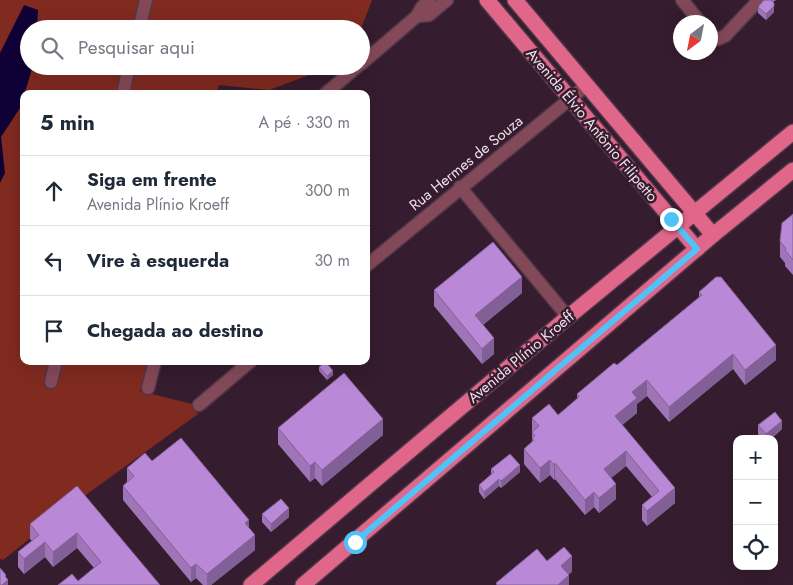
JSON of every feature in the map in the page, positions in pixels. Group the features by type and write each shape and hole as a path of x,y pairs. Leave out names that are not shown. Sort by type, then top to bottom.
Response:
{"main road":[{"name":"Avenida Élvio Antônio Filipetto","path":"487,0 697,249"},
{"name":"Avenida Élvio Antônio Filipetto","path":"514,0 713,235"},
{"name":"Avenida Plínio Kroeff","path":"251,585 568,317 793,132"},
{"path":"303,585 713,235 793,170"}],"street":[{"path":"141,20 146,0"},
{"path":"370,56 417,16 422,7 430,0"},
{"path":"417,16 429,15 447,0"},
{"path":"682,0 694,15"},
{"path":"718,39 725,36 759,0"},
{"path":"123,90 127,75"},
{"path":"330,90 347,75"},
{"name":"Rua Hermes de Souza","path":"370,263 460,187 587,85"},
{"path":"460,187 568,317"},
{"path":"51,382 55,365"},
{"path":"148,388 154,365"},
{"path":"199,405 246,365"}],"shaded area":[{"path":"0,0 372,0 364,20 20,20 20,75 309,75 269,90 219,85 217,90 20,90 20,365 147,365 140,391 192,404 198,414 76,502 3,560 0,559"},
{"path":"24,5 38,10 37,20 20,20 20,75 30,75 26,90 20,90 20,108 1,137 5,173 0,183 0,53"}],"building":[{"path":"764,0 771,0 774,3 774,6 766,14 758,7"},
{"path":"793,214 793,260 780,241 782,223"},
{"path":"493,242 522,277 475,315 494,338 482,349 434,290"},
{"path":"716,277 721,277 776,345 745,370 733,354 669,407 647,380 632,392 637,398 615,416 675,488 647,511 642,505 659,491 626,451 604,469 616,484 599,498 594,492 585,500 555,463 554,465 550,460 540,468 524,449 534,440 532,439 535,436 532,432 539,426 532,418 549,404 558,415 579,397 577,394 614,363 617,365 702,295 699,292"},
{"path":"328,365 333,371 327,376 319,367"},
{"path":"344,373 383,419 322,470 315,462 310,466 278,428"},
{"path":"775,412 782,421 766,434 758,425"},
{"path":"181,438 249,520 245,523 255,535 207,574 196,564 191,568 123,486 134,476 127,468 145,453 152,461"},
{"path":"510,454 520,465 484,492 479,485 494,472 491,469"},
{"path":"77,486 160,585 58,585 72,574 78,581 101,562 77,533 53,552 45,542 24,559 18,552 39,535 30,524"},
{"path":"281,499 289,508 271,524 262,514"},
{"path":"564,547 572,556 561,566 569,575 558,585 497,585 496,583 537,549 547,561"},
{"path":"0,568 8,580 2,585 0,585"}],"route":[{"path":"355,542 697,249 671,219"}]}
